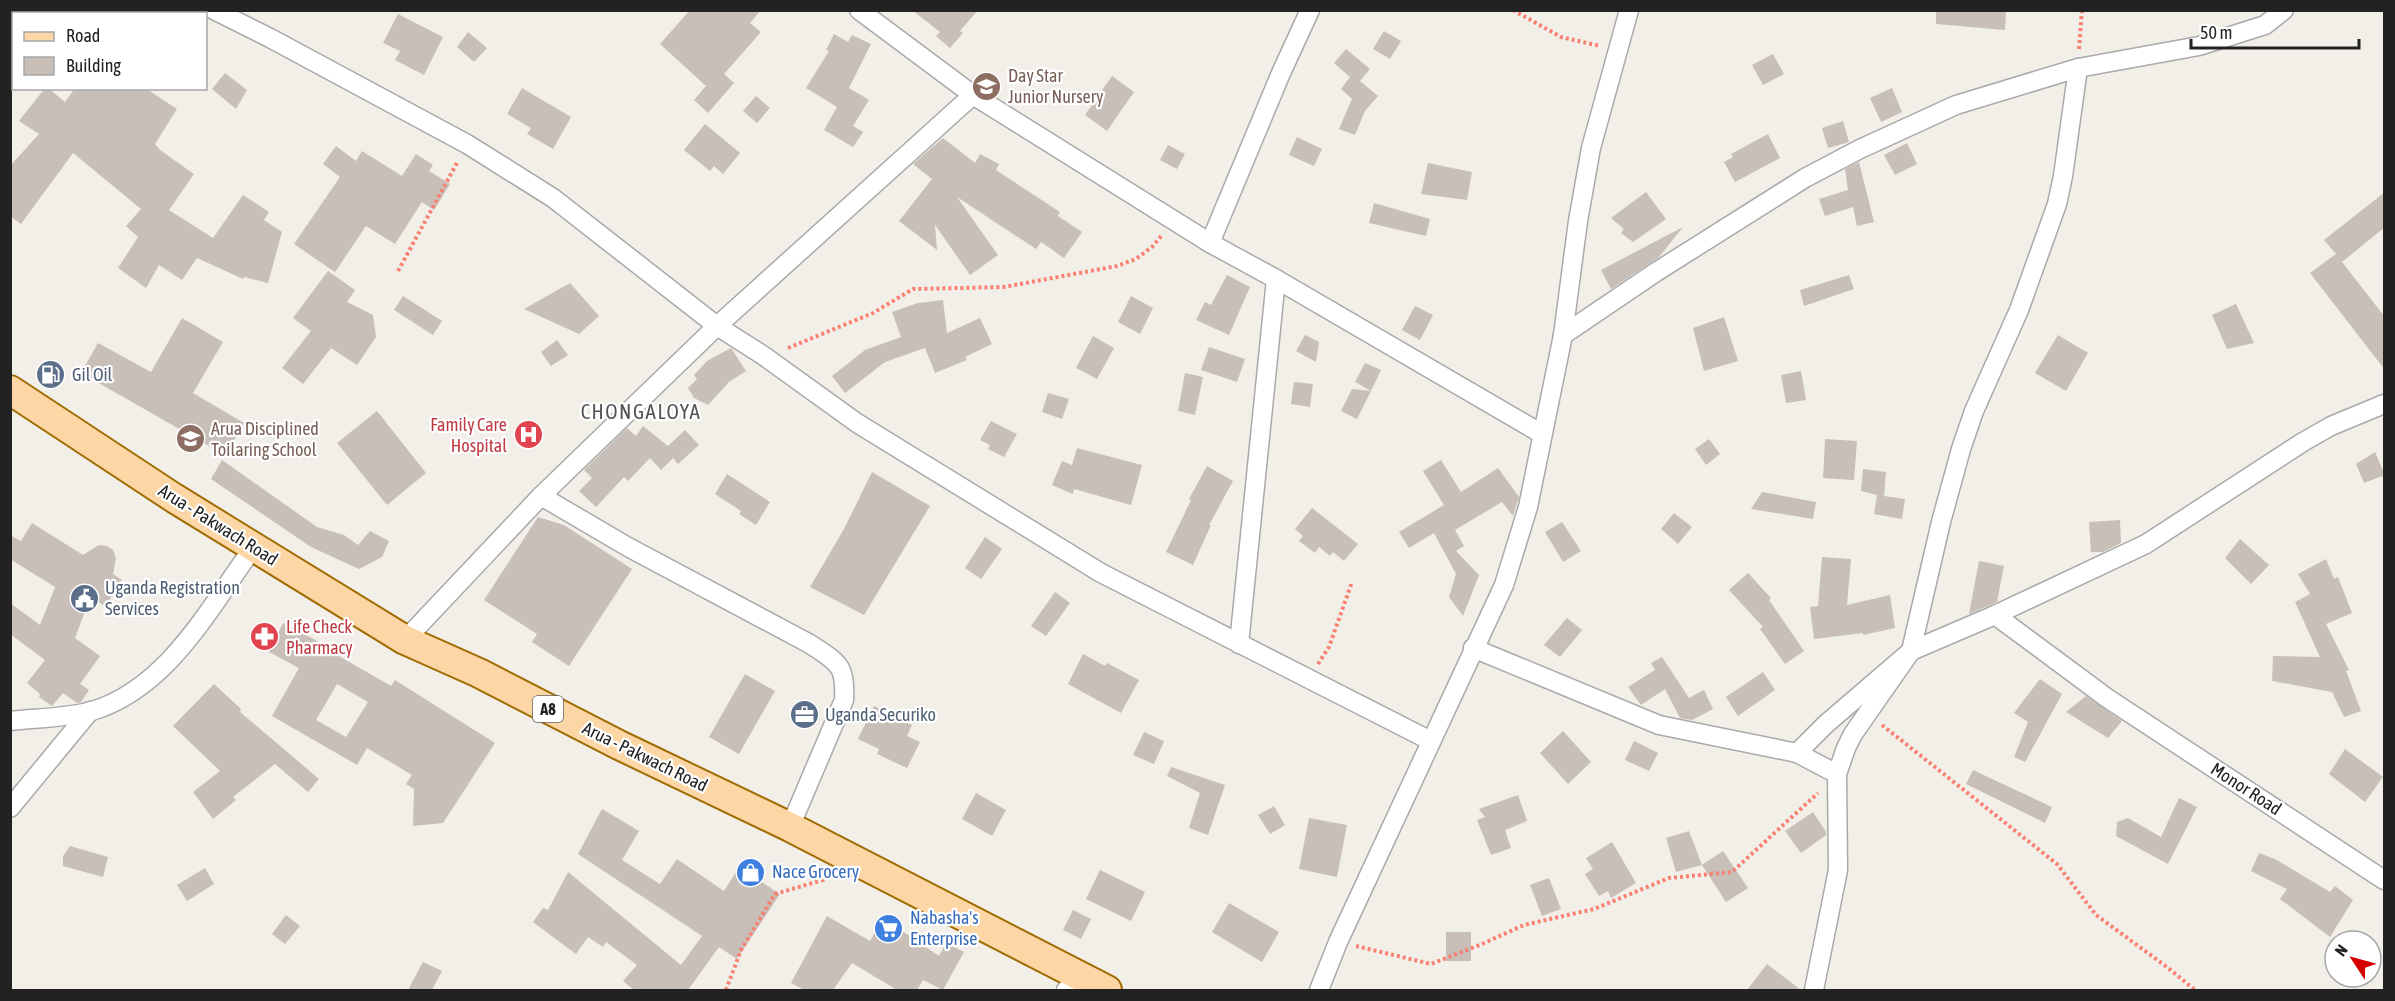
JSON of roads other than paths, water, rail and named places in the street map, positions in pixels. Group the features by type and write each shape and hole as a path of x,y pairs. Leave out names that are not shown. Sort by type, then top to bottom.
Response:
{"main road":[{"name":"Arua - Pakwach Road","path":"10,390 253,548 405,640 479,673 619,745 849,857 1073,983 1107,990"}],"street":[{"path":"214,10 467,144 553,198 717,326 764,356 857,423 1101,573 1431,741"},
{"path":"858,10 973,94 1174,221 1542,434"},
{"path":"1210,243 1310,10"},
{"path":"1319,990 1338,942 1504,585 1528,507 1563,335 1590,148 1629,10"},
{"path":"1563,335 1656,272 1805,178 1956,105 2078,68 2199,46 2265,26 2284,10"},
{"path":"1814,990 1838,870 1837,774 1846,748 1911,651 1941,522 1961,449 1974,411 2019,310 2056,204 2063,176 2078,68"},
{"path":"405,640 541,496 717,326 973,94"},
{"path":"1239,644 1276,279"},
{"path":"1797,753 1826,724 1911,651 1995,615 2146,544 2303,442 2331,426 2385,404"},
{"path":"541,496 628,547 810,644 834,661 845,678 844,700 790,827"},
{"path":"10,721 90,711 121,700 148,682 174,657 253,548"},
{"name":"Monor Road","path":"1995,615 2106,698 2385,880"},
{"path":"1473,648 1659,725 1797,753 1837,774"},
{"path":"10,808 90,711"}],"place":[{"name":"Day Star Junior Nursery","path":"987,86"},
{"name":"Gil Oil","path":"51,375"},
{"name":"Family Care Hospital","path":"528,435"},
{"name":"Arua Disciplined Toilaring School","path":"190,439"},
{"name":"Uganda Registration Services","path":"84,598"},
{"name":"Life Check Pharmacy","path":"265,637"},
{"name":"Uganda Securiko","path":"804,715"},
{"name":"Nace Grocery","path":"751,872"},
{"name":"Nabasha's Enterprise","path":"889,928"}],"district":[{"name":"CHONGALOYA","path":"641,412"}]}
